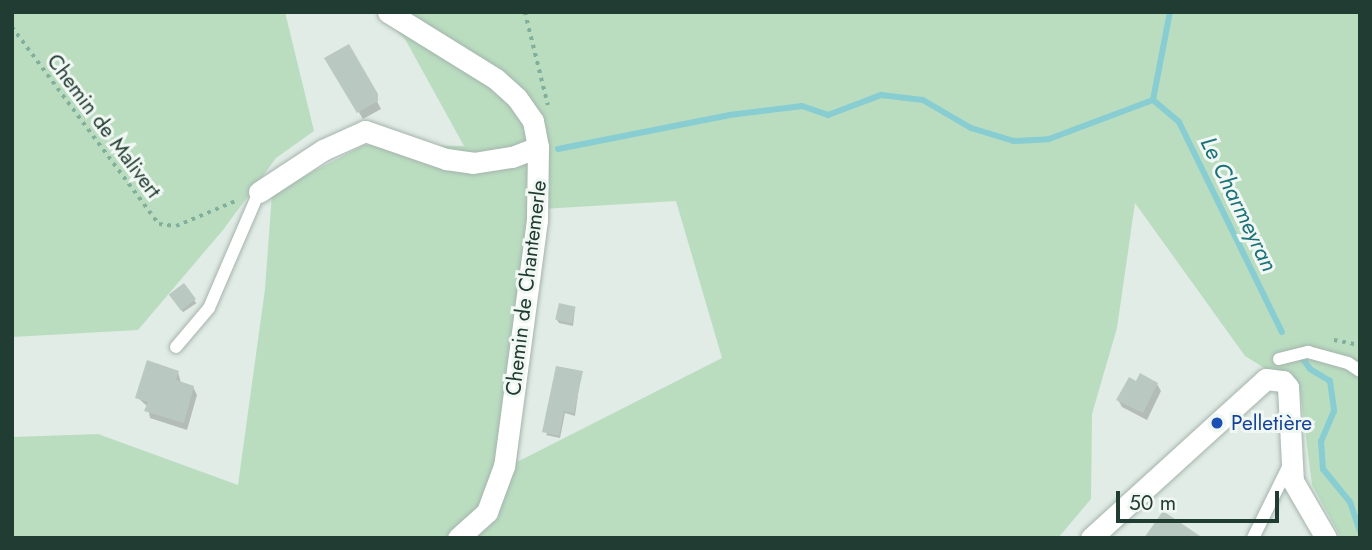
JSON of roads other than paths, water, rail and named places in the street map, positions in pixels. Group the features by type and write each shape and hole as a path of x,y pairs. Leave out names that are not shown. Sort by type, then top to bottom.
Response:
{"street":[{"name":"Chemin de Chantemerle","path":"388,12 495,79 517,98 533,121 538,148 537,220 505,466 486,512 458,538"},
{"path":"260,192 302,162 365,131 446,159 473,163 512,157 538,148"},
{"path":"1091,538 1266,379 1283,382 1288,387 1289,465 1293,481 1326,538"}],"lane":[{"path":"176,347 209,308 260,192"},
{"path":"1279,359 1308,352 1348,363 1360,371"},
{"path":"1252,538 1289,465"}],"waterway":[{"path":"1153,100 1170,12"},
{"path":"558,149 729,115 802,106 828,115 881,95 923,100 971,128 1014,141 1049,139 1153,100"},
{"name":"Le Charmeyran","path":"1153,100 1179,122 1282,332"},
{"name":"Le Charmeyran","path":"1300,355 1310,369 1330,381 1334,411 1321,441 1323,469 1350,502 1360,531"}],"place":[{"name":"Pelletière","path":"1217,423"}]}
